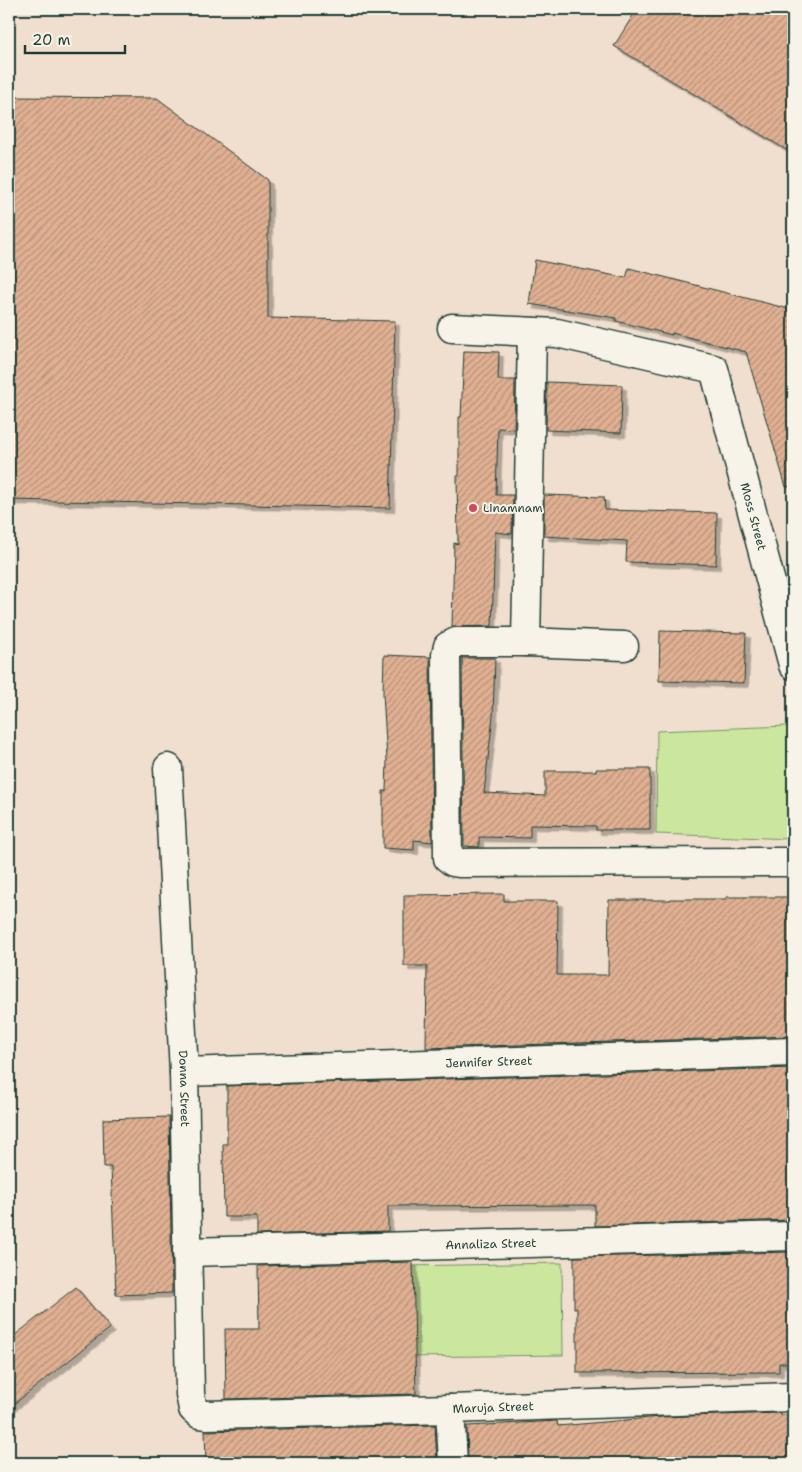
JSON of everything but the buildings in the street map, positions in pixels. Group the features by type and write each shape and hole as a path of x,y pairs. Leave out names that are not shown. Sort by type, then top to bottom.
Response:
{"street":[{"path":"452,328 532,332 526,642"},
{"name":"Moss Street","path":"532,332 557,333 714,369 793,665"},
{"path":"624,646 526,642 456,642 448,646 446,650 448,858 453,862 459,863 793,862"},
{"name":"Donna Street","path":"168,768 184,1072 190,1394 193,1409"},
{"name":"Jennifer Street","path":"184,1072 793,1052"},
{"name":"Annaliza Street","path":"187,1252 793,1236"},
{"name":"Maruja Street","path":"193,1409 199,1414 206,1415 793,1398"},
{"path":"450,1409 453,1463"}],"green space":[{"path":"788,726 793,747 793,839 656,834 657,731"},
{"path":"562,1263 563,1355 407,1357 406,1266"}],"place":[{"name":"Linamnam","path":"473,508"}]}
